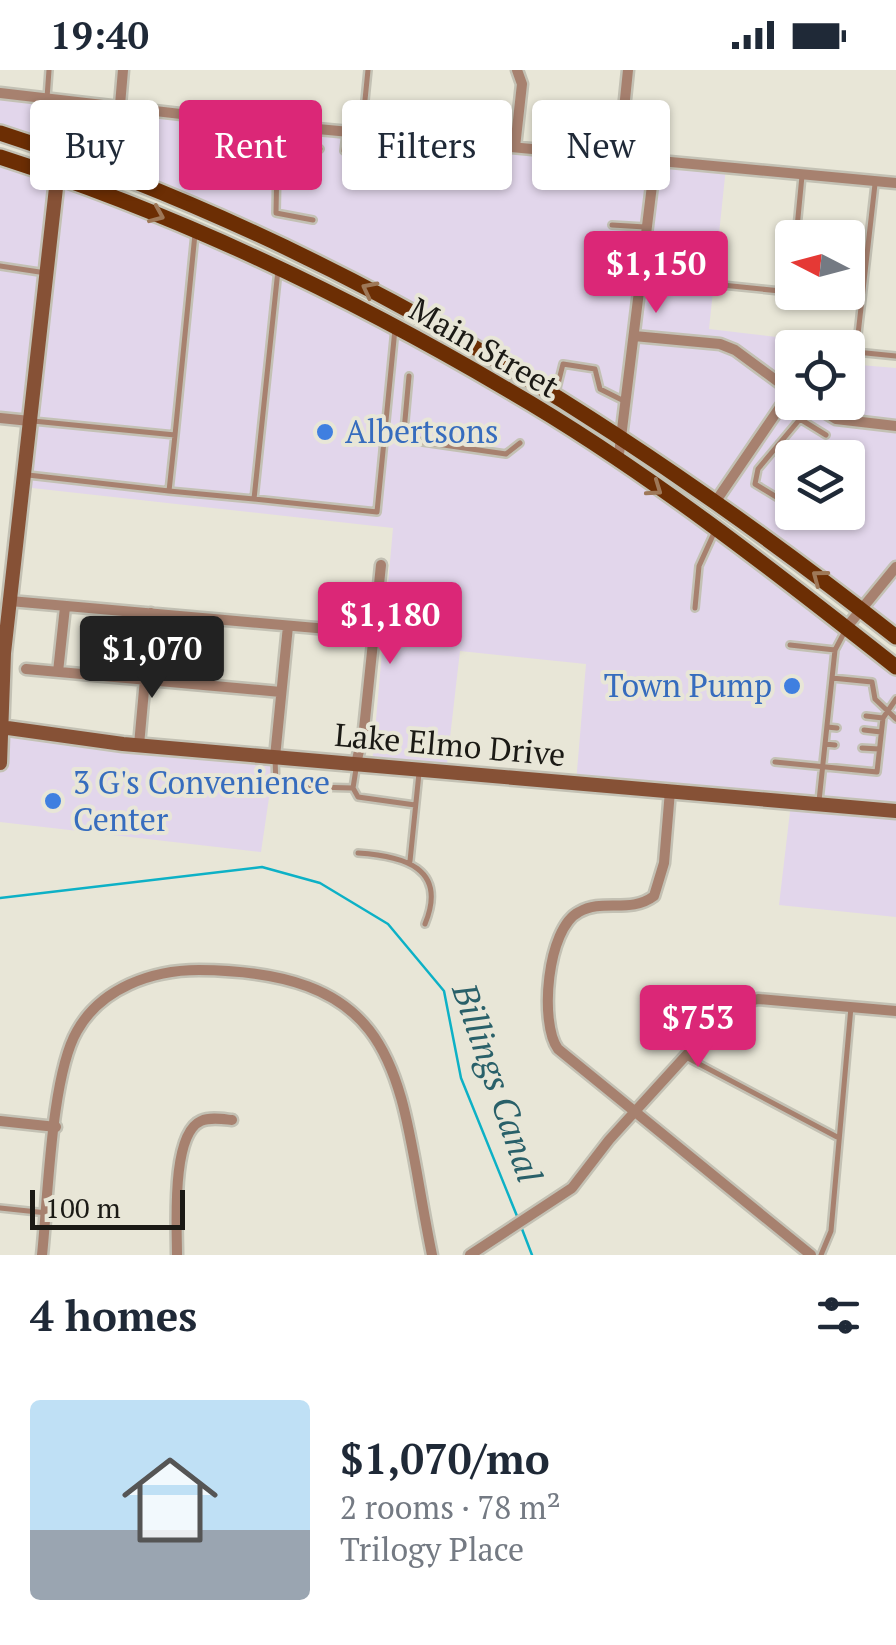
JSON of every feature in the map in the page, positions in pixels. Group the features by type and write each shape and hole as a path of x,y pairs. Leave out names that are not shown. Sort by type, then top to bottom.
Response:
{"main road":[{"name":"Main Street","path":"0,133 30,142"},
{"name":"Main Street","path":"0,157 30,166"},
{"path":"0,763 10,602 55,190"},
{"name":"Main Street","path":"93,190 278,267 512,392 716,530 896,666"},
{"name":"Main Street","path":"150,190 298,253 433,321 556,392 716,500 896,637"},
{"name":"Lake Elmo Drive","path":"2,727 139,745 896,811"}],"street":[{"path":"121,100 124,70"},
{"path":"515,147 522,84 518,70"},
{"path":"625,100 628,70"},
{"path":"0,94 65,100"},
{"path":"159,110 342,132"},
{"path":"512,147 532,149"},
{"path":"670,162 896,183"},
{"path":"618,463 652,190"},
{"path":"634,336 720,344 736,350 775,379"},
{"path":"716,500 775,416"},
{"path":"0,418 30,421"},
{"path":"845,420 896,426"},
{"path":"356,764 381,565"},
{"path":"846,628 896,566"},
{"path":"10,602 373,633"},
{"path":"58,672 65,607"},
{"path":"139,745 152,613"},
{"path":"275,757 288,626"},
{"path":"26,670 281,692"},
{"path":"670,791 664,862 654,896 629,907 580,910 564,922 555,944 547,1018 549,1036 558,1049 810,1255"},
{"path":"42,1255 61,1079 76,1033 110,995 134,981 186,970 286,976 331,995 370,1028 388,1059 432,1255"},
{"path":"470,1255 572,1188 714,1020 744,1000 896,1011"},
{"path":"177,1255 177,1179 190,1131 206,1119 232,1120"},
{"path":"0,1121 56,1126"}],"lane":[{"path":"47,98 50,70"},
{"path":"365,100 368,70"},
{"path":"798,220 802,174"},
{"path":"875,180 856,352 896,356"},
{"path":"276,190 276,213 312,220"},
{"path":"612,224 646,227"},
{"path":"169,491 195,232"},
{"path":"0,266 46,273"},
{"path":"254,500 278,267"},
{"path":"722,285 775,290"},
{"path":"24,475 376,512 396,328"},
{"path":"556,392 563,364 594,369 600,389 628,403"},
{"path":"409,376 404,431 409,440 506,454 520,443"},
{"path":"782,440 800,419 826,434"},
{"path":"30,421 175,435"},
{"path":"775,449 758,469 755,484 775,496"},
{"path":"695,608 702,554 716,530"},
{"path":"819,804 835,650 846,628"},
{"path":"790,645 835,650"},
{"path":"832,678 872,682 871,699 896,719"},
{"path":"830,695 840,696"},
{"path":"775,762 877,772 882,718 896,698"},
{"path":"828,712 839,713"},
{"path":"866,716 882,718"},
{"path":"827,726 837,728"},
{"path":"864,730 881,732"},
{"path":"825,744 836,745"},
{"path":"862,748 879,750"},
{"path":"275,757 276,786 353,788"},
{"path":"356,764 353,788 358,796 415,805"},
{"path":"410,862 419,770"},
{"path":"358,853 410,862 433,888 434,904 425,924"},
{"path":"821,1255 832,1231 851,1007"},
{"path":"684,1056 840,1138"},
{"path":"0,1208 46,1213"}],"shaded area":[{"path":"0,93 69,100 30,100 30,145 0,133"},
{"path":"159,109 179,111 179,190 322,190 322,126 342,128 342,190 512,190 512,145 532,147 532,190 670,190 670,161 726,167 709,329 775,337 775,420 865,420 865,365 896,368 896,637 625,436 301,255 141,190 159,190"},
{"path":"0,157 30,166 30,190 90,190 396,328 618,463 896,667 896,917 779,905 791,803 576,783 586,664 460,651 446,772 372,765 393,528 23,487 30,421 0,418"},
{"path":"0,641 3,727 275,757 261,852 0,822"}],"waterway":[{"name":"Billings Canal","path":"0,898 262,867 320,883 388,924 444,991 461,1078 517,1216"},
{"name":"Billings Canal","path":"522,1229 532,1255"}],"place":[{"name":"Albertsons","path":"325,432"},
{"name":"Town Pump","path":"792,686"},
{"name":"3 G's Convenience Center","path":"53,801"}]}
